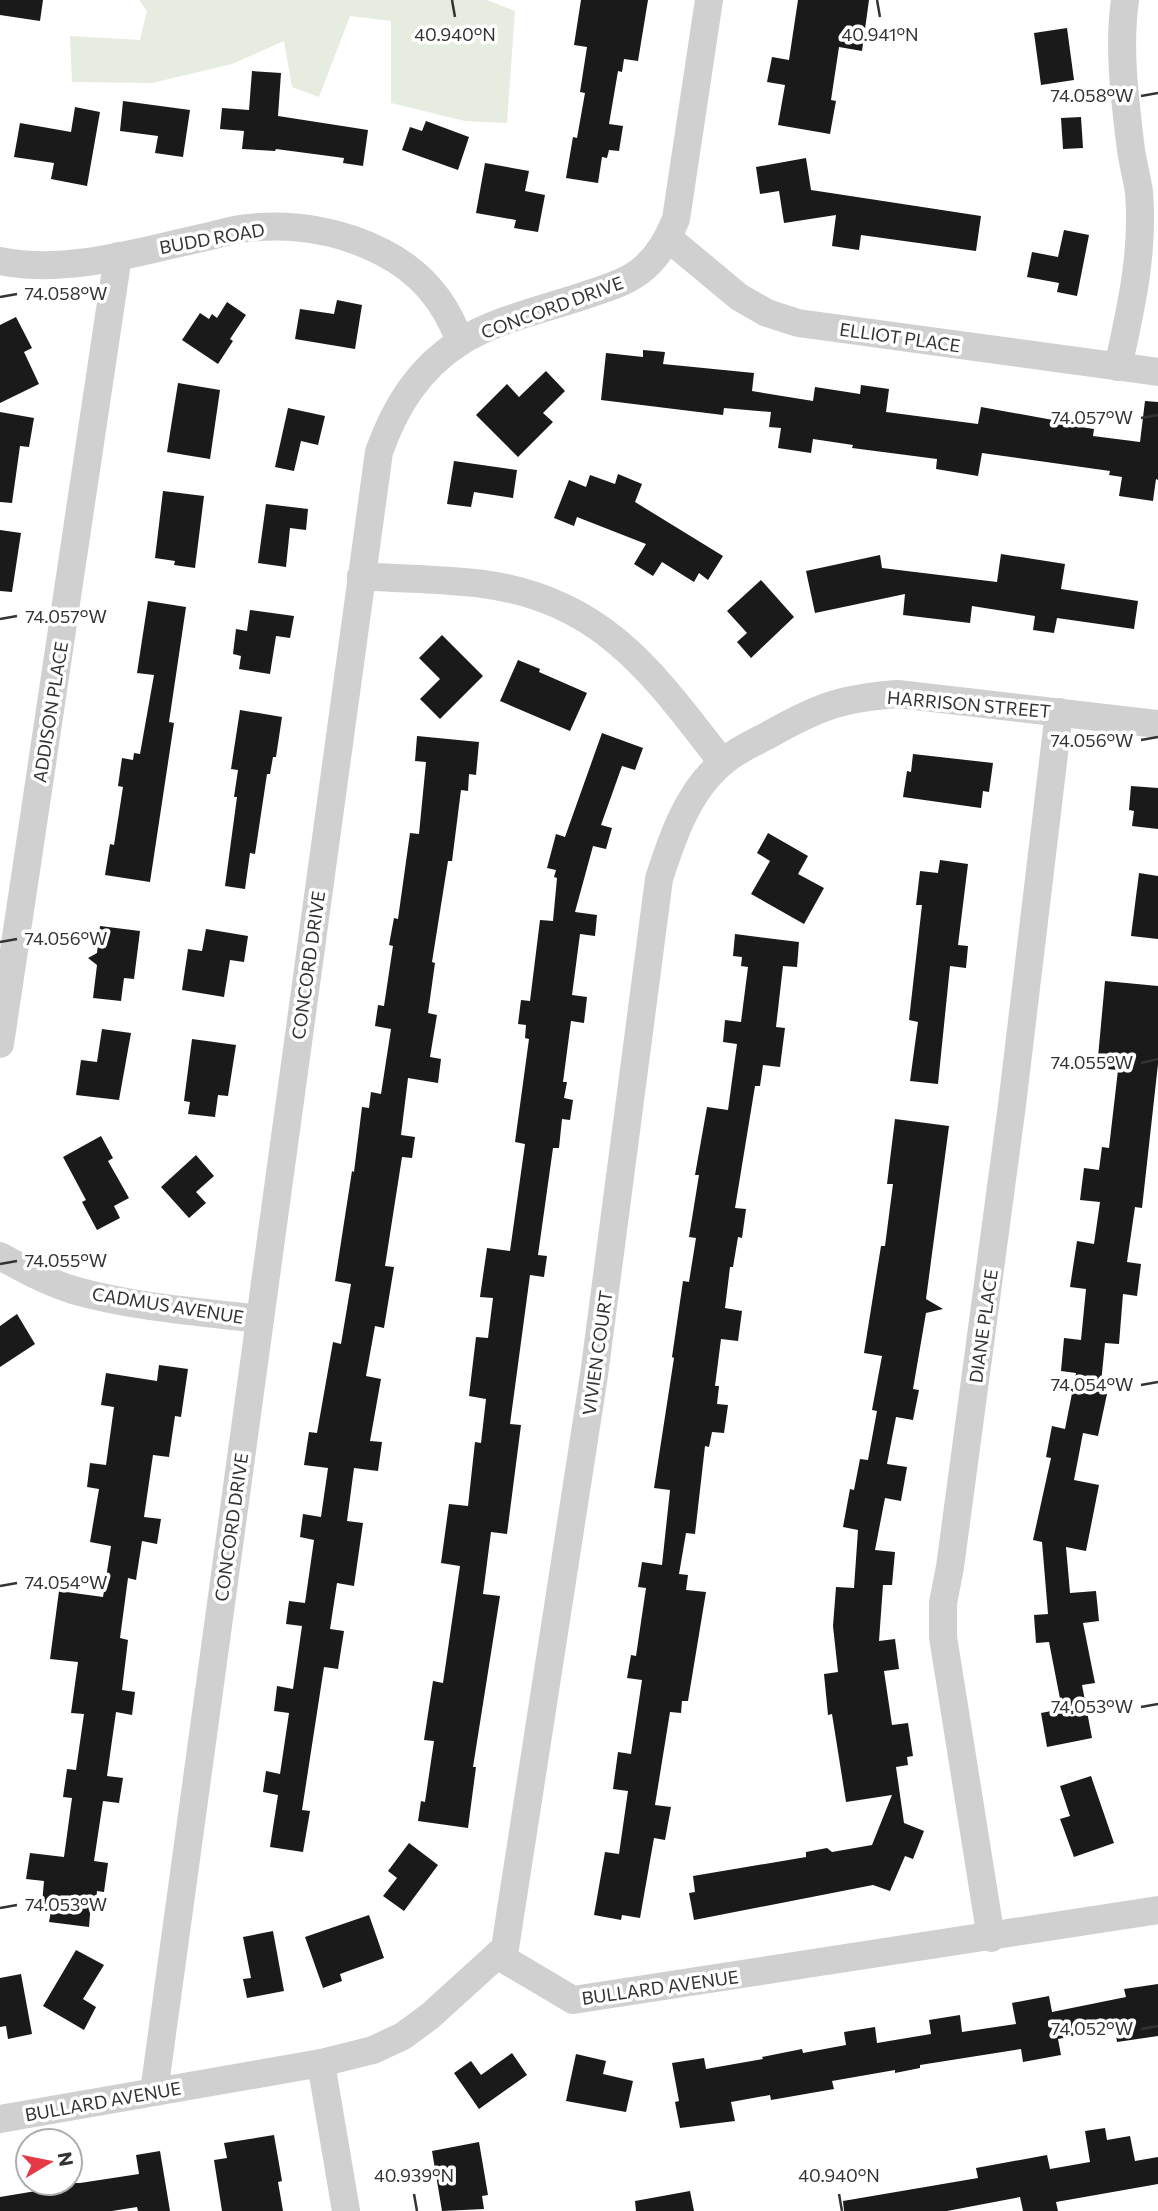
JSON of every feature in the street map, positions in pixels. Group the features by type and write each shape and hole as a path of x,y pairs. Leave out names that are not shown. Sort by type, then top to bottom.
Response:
{"street":[{"name":"CONCORD DRIVE","path":"154,2092 379,453 390,420 407,391 430,365 460,342 487,329 621,283 644,268 661,249 676,219 709,0"},
{"path":"1118,367 1138,275 1141,236 1139,190 1122,61 1125,0"},
{"name":"BUDD ROAD","path":"0,261 52,265 95,261 246,228 287,226 324,231 364,242 398,260 420,277 441,302 460,342"},
{"name":"ELLIOT PLACE","path":"668,238 739,297 767,313 798,323 1158,372"},
{"name":"ADDISON PLACE","path":"0,1044 118,256"},
{"path":"361,576 483,584 521,591 561,606 599,627 630,650 660,681 722,762"},
{"name":"HARRISON STREET","path":"722,762 808,712 862,696 898,694 1158,724"},
{"name":"DIANE PLACE","path":"991,1938 943,1637 943,1603 1012,1105 1059,712"},
{"name":"VIVIEN COURT","path":"497,1955 505,1948 594,1375 659,879 671,841 687,808 722,762"},
{"name":"CADMUS AVENUE","path":"0,1256 33,1274 72,1290 112,1299 260,1319"},
{"name":"BULLARD AVENUE","path":"0,2119 321,2063 373,2050 403,2036 430,2016 497,1955 573,2000 991,1938 1158,1910"},
{"path":"321,2063 346,2211"}],"shaded area":[{"path":"139,0 487,0 515,11 507,123 465,121 391,103 391,21 350,16 319,97 292,87 284,41 232,64 152,83 72,82 70,36 140,40 147,11"}],"building":[{"path":"0,0 43,0 40,21 0,15"},
{"path":"581,0 648,0 638,61 624,59 622,72 618,71 609,124 623,126 619,151 609,150 607,158 602,157 598,183 566,178 573,137 577,138 585,93 580,92 587,47 574,45"},
{"path":"798,0 869,0 862,51 839,47 831,100 836,101 830,134 778,125 785,85 767,82 772,57 789,60"},
{"path":"1067,28 1074,80 1041,85 1034,33"},
{"path":"252,71 281,73 278,116 368,130 363,166 343,163 344,158 276,149 242,149 244,131 220,129 222,108 249,110"},
{"path":"123,101 190,110 183,157 155,153 158,136 120,131"},
{"path":"75,107 100,112 87,186 51,179 54,163 14,157 20,123 71,132"},
{"path":"1081,117 1083,148 1063,149 1061,118"},
{"path":"426,121 469,137 458,170 402,150 410,127 422,131"},
{"path":"806,158 811,190 981,216 976,251 861,235 859,250 832,246 836,215 784,223 779,191 760,194 756,167"},
{"path":"485,163 529,171 525,191 545,195 538,232 514,228 516,220 476,213"},
{"path":"1064,230 1089,235 1077,296 1057,292 1059,283 1027,277 1032,252 1058,257"},
{"path":"337,300 362,305 355,349 295,339 300,309 334,314"},
{"path":"227,302 246,315 218,364 182,340 200,313 209,319 212,314 217,318"},
{"path":"16,317 32,348 24,352 39,384 0,403 0,325"},
{"path":"643,350 665,352 663,364 754,373 752,391 813,401 815,387 860,394 861,385 889,389 886,412 978,424 981,407 1094,429 1093,436 1140,442 1145,401 1158,402 1158,480 1156,479 1153,501 1119,496 1122,477 1109,475 1110,471 982,453 978,476 936,469 937,459 852,448 853,445 813,439 811,453 778,448 781,428 769,427 771,412 724,408 723,415 601,400 606,353 643,357"},
{"path":"546,371 565,391 543,413 553,422 518,457 476,415 507,384 519,397"},
{"path":"178,383 220,390 210,459 167,452"},
{"path":"288,408 325,416 318,445 301,441 294,471 275,467"},
{"path":"0,412 34,418 29,447 20,446 12,503 0,502"},
{"path":"454,461 517,470 513,498 474,492 471,507 447,504"},
{"path":"618,474 642,484 635,502 723,556 708,580 699,573 694,582 662,562 653,576 634,564 646,544 577,517 574,526 554,518 569,480 586,487 590,475 615,484"},
{"path":"163,491 204,496 195,568 174,565 175,561 155,558"},
{"path":"266,504 308,509 306,530 290,528 286,567 258,563"},
{"path":"0,530 21,533 12,592 0,591"},
{"path":"1001,554 1065,564 1061,589 1138,601 1134,629 1057,618 1054,633 1033,630 1035,616 972,606 970,623 903,615 905,594 815,613 806,571 880,555 882,568 997,582"},
{"path":"761,580 794,617 751,658 737,642 747,633 727,611"},
{"path":"148,601 186,607 169,722 174,723 150,882 105,875 110,844 114,845 123,787 118,786 122,758 133,760 134,753 140,754 154,675 137,673"},
{"path":"250,610 294,616 290,638 276,636 270,674 239,669 241,656 233,654 236,629 247,631"},
{"path":"442,635 483,676 440,719 420,699 440,679 419,658"},
{"path":"518,660 587,693 570,731 500,701"},
{"path":"240,710 282,717 276,757 273,757 270,774 267,774 255,854 250,853 245,889 225,886 237,797 234,797 238,770 231,769"},
{"path":"602,733 643,748 635,770 622,766 601,825 612,828 606,849 593,846 575,912 597,915 595,936 580,934 572,995 587,997 584,1023 571,1021 563,1082 567,1082 564,1098 573,1100 570,1120 562,1119 559,1148 553,1148 538,1255 547,1256 544,1277 530,1275 510,1424 521,1425 507,1534 491,1532 483,1594 500,1596 473,1767 476,1767 468,1828 418,1821 421,1801 425,1802 434,1741 424,1740 433,1681 443,1683 460,1566 441,1563 449,1504 468,1506 475,1442 481,1443 486,1399 469,1396 476,1337 488,1338 493,1298 480,1297 487,1248 510,1251 525,1144 515,1142 529,1039 525,1038 526,1025 518,1024 521,1000 530,1001 540,920 553,921 557,878 554,877 556,870 547,868 556,834 565,837"},
{"path":"417,736 479,742 476,775 469,774 468,791 461,790 452,861 448,861 432,962 435,963 428,1013 437,1015 430,1057 441,1059 438,1083 408,1078 401,1135 415,1137 412,1158 402,1157 385,1266 394,1267 384,1328 375,1326 366,1376 381,1379 370,1441 382,1442 378,1471 354,1468 347,1521 363,1523 354,1586 337,1583 330,1629 344,1631 338,1669 324,1667 302,1810 310,1811 303,1852 270,1847 278,1795 263,1792 266,1771 280,1774 289,1713 274,1711 277,1686 293,1689 302,1626 286,1624 289,1601 305,1603 314,1540 300,1537 303,1514 321,1517 328,1468 304,1465 309,1432 317,1433 333,1342 341,1344 351,1284 335,1281 362,1107 369,1108 371,1092 381,1094 391,1029 375,1026 378,1005 384,1006 393,946 389,945 394,918 398,919 410,833 419,834 426,762 415,761"},
{"path":"913,754 993,763 989,792 983,791 981,808 903,797 907,771 911,772"},
{"path":"1131,786 1158,788 1158,829 1132,826 1134,811 1129,810"},
{"path":"768,833 808,856 798,874 824,888 804,924 751,894 770,861 757,853"},
{"path":"940,860 968,864 958,945 968,946 966,968 950,966 938,1084 910,1081 918,1022 909,1020 922,905 916,905 920,871 938,873"},
{"path":"1139,873 1158,876 1158,939 1131,936"},
{"path":"100,926 140,931 134,979 124,978 121,1001 93,998 97,965 88,958 97,953"},
{"path":"206,929 248,936 244,962 230,960 224,997 182,990 188,949 202,951"},
{"path":"735,934 799,942 797,967 783,966 776,1027 785,1028 780,1067 763,1065 760,1086 755,1086 735,1208 746,1209 742,1238 738,1237 733,1267 730,1267 725,1308 742,1311 738,1341 721,1339 715,1386 719,1386 717,1404 728,1405 724,1433 712,1432 709,1447 705,1446 695,1534 686,1533 679,1574 688,1575 686,1590 706,1592 688,1701 682,1701 681,1713 670,1712 655,1805 671,1807 665,1840 654,1838 640,1918 622,1915 621,1920 594,1915 605,1852 619,1854 628,1791 613,1789 618,1752 631,1754 642,1680 627,1678 631,1655 636,1656 646,1588 638,1587 642,1562 662,1565 670,1490 654,1488 683,1281 689,1282 696,1238 689,1237 699,1175 695,1175 707,1107 728,1110 737,1044 723,1042 725,1020 741,1022 748,967 741,966 742,957 733,956"},
{"path":"1105,981 1158,986 1158,1064 1142,1208 1135,1207 1127,1262 1141,1264 1137,1296 1123,1294 1119,1344 1105,1343 1100,1393 1107,1394 1098,1436 1083,1433 1074,1480 1099,1485 1086,1551 1066,1547 1070,1593 1096,1591 1099,1621 1083,1623 1095,1683 1082,1685 1092,1738 1047,1747 1041,1713 1062,1709 1049,1642 1036,1643 1034,1615 1048,1614 1042,1542 1033,1540 1051,1458 1046,1457 1052,1426 1065,1429 1076,1373 1061,1371 1064,1338 1081,1340 1086,1289 1070,1287 1077,1241 1094,1244 1100,1202 1080,1200 1084,1168 1099,1170 1102,1147 1109,1148 1118,1070 1097,1068"},
{"path":"102,1029 131,1033 119,1100 76,1095 81,1060 97,1062"},
{"path":"192,1039 236,1045 228,1096 218,1095 215,1117 188,1114 190,1102 184,1101"},
{"path":"895,1119 949,1126 926,1299 943,1309 926,1313 913,1389 919,1390 913,1420 896,1417 887,1464 907,1467 901,1501 885,1498 875,1550 895,1552 892,1585 883,1585 879,1641 895,1639 899,1669 884,1671 892,1725 908,1723 913,1756 907,1757 908,1765 896,1767 904,1823 924,1831 913,1859 905,1856 890,1891 873,1885 694,1920 689,1893 695,1892 693,1876 806,1857 806,1852 827,1848 832,1852 872,1845 892,1795 846,1802 832,1714 828,1715 824,1674 838,1672 833,1626 836,1587 854,1588 858,1530 843,1527 850,1489 854,1490 860,1459 868,1460 877,1411 872,1410 882,1356 864,1353 881,1246 885,1246 893,1184 887,1184"},
{"path":"101,1136 113,1158 108,1161 129,1198 114,1206 120,1218 97,1230 82,1202 86,1200 63,1157"},
{"path":"196,1155 214,1176 196,1192 206,1203 189,1218 161,1187"},
{"path":"17,1314 35,1344 0,1367 0,1326"},
{"path":"159,1365 188,1369 181,1417 175,1416 169,1457 153,1455 144,1517 161,1519 157,1544 142,1541 136,1580 128,1578 120,1638 128,1640 122,1690 135,1692 132,1715 116,1712 107,1776 123,1778 119,1803 103,1801 94,1861 108,1863 104,1892 97,1891 96,1903 91,1902 89,1927 49,1922 52,1905 42,1904 44,1881 26,1879 30,1853 64,1857 72,1798 63,1797 67,1769 76,1770 84,1714 71,1713 78,1662 50,1659 59,1591 103,1597 111,1546 90,1542 99,1489 87,1487 90,1463 106,1465 114,1407 101,1405 106,1373 157,1381"},
{"path":"1091,1776 1114,1843 1074,1857 1060,1819 1070,1816 1060,1786"},
{"path":"409,1843 438,1865 404,1911 383,1896 397,1878 388,1871"},
{"path":"369,1915 384,1958 340,1974 342,1981 323,1988 305,1937"},
{"path":"273,1931 284,1991 247,1998 243,1979 251,1978 243,1937"},
{"path":"76,1950 104,1965 83,1999 96,2007 84,2030 43,2006"},
{"path":"21,1974 32,2034 8,2039 6,2026 0,2027 0,1978"},
{"path":"1158,1984 1158,2036 1117,2042 1115,2028 1058,2039 1061,2055 1023,2062 1021,2049 920,2065 920,2068 895,2073 895,2070 832,2081 834,2089 771,2100 770,2095 731,2102 735,2121 680,2128 675,2102 679,2101 672,2063 704,2058 706,2069 802,2049 803,2053 846,2045 844,2032 875,2027 877,2043 931,2034 929,2020 960,2015 962,2032 1016,2024 1012,2003 1049,1996 1052,2012 1126,1997 1124,1989"},
{"path":"512,2053 527,2075 479,2109 454,2073 471,2061 481,2075"},
{"path":"576,2054 606,2061 603,2074 633,2081 626,2112 566,2101"},
{"path":"1105,2128 1107,2140 1130,2136 1135,2161 1158,2157 1158,2184 1056,2202 1058,2211 1023,2211 1020,2197 947,2211 844,2211 843,2201 978,2178 976,2168 1047,2155 1050,2169 1090,2162 1085,2131"},
{"path":"274,2135 282,2181 278,2182 283,2211 222,2211 214,2160 227,2158 224,2143"},
{"path":"479,2142 488,2195 482,2196 484,2209 442,2211 432,2151"},
{"path":"160,2151 170,2211 138,2211 137,2207 112,2211 0,2211 0,2197 14,2195 14,2197 84,2197 84,2182 139,2174 136,2155"},
{"path":"690,2191 694,2211 636,2211 635,2201"}]}
